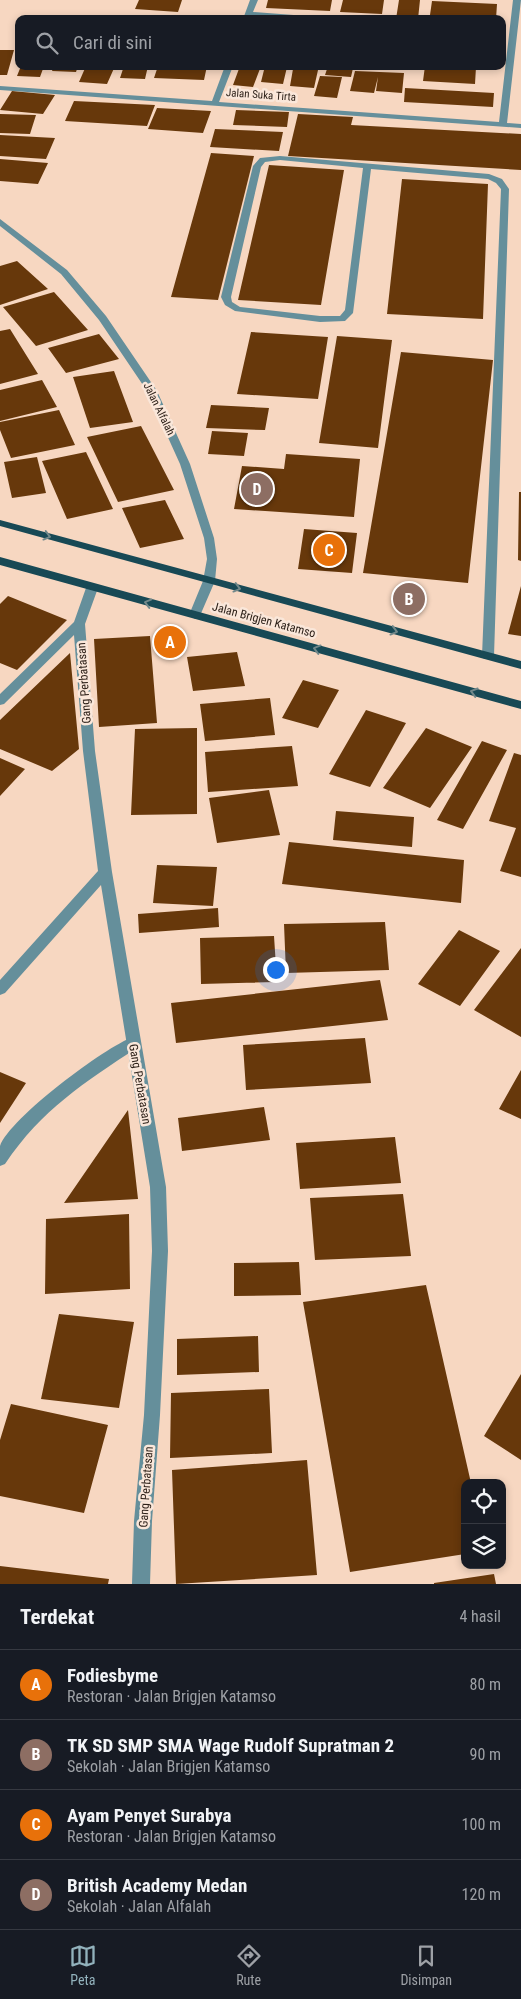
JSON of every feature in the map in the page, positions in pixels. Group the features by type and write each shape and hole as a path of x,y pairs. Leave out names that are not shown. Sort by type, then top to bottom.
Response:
{"main road":[{"name":"Jalan Brigjen Katamso","path":"0,523 521,665"},
{"name":"Jalan Brigjen Katamso","path":"0,561 92,588 521,705"}],"street":[{"path":"248,15 254,0"},
{"path":"503,125 517,0"},
{"path":"215,103 227,70"},
{"name":"Jalan Suka Tirta","path":"0,88 521,126"},
{"path":"367,166 350,310 342,319 320,319 238,309 228,303 226,298 257,166 263,160 280,158 489,177 499,181 505,189 488,656"},
{"name":"Jalan Alfalah","path":"0,222 64,272 104,318 152,391 185,464 209,538 212,559 209,581 195,615"},
{"name":"Gang Perbatasan","path":"92,588 79,624 89,751 104,872 158,1187 160,1251 152,1415 143,1521 141,1584"},
{"path":"0,701 79,624"},
{"path":"0,988 104,872"},
{"path":"0,1159 21,1130 41,1108 59,1093 133,1042"}],"building":[{"path":"139,0 182,0 178,12 135,9"},
{"path":"268,0 332,0 330,11 266,8"},
{"path":"343,0 384,0 382,14 340,12"},
{"path":"399,0 420,0 418,15 397,15"},
{"path":"432,1 497,4 496,15 430,15"},
{"path":"0,50 14,50 7,75 0,75"},
{"path":"19,70 43,70 40,77 17,76"},
{"path":"52,70 77,70 76,72"},
{"path":"84,70 113,70 107,84 79,82"},
{"path":"123,70 147,70 145,79 120,78"},
{"path":"157,70 206,70 204,80 154,78"},
{"path":"239,70 259,70 253,87 233,85"},
{"path":"264,70 286,70 283,84 261,82"},
{"path":"293,70 318,70 314,88 290,86"},
{"path":"327,70 353,70 351,77 325,75"},
{"path":"424,70 476,70 475,84 423,81"},
{"path":"355,71 404,73 402,93 376,91 378,77 374,93 350,91"},
{"path":"320,76 342,77 337,98 314,96"},
{"path":"405,88 494,93 493,107 404,102"},
{"path":"12,91 55,95 43,114 0,110"},
{"path":"74,101 155,105 147,126 65,121"},
{"path":"157,108 211,111 203,133 148,129"},
{"path":"236,110 289,112 287,127 233,125"},
{"path":"0,114 36,115 30,134 0,133"},
{"path":"298,114 353,117 351,125 521,134 521,170 288,156"},
{"path":"215,129 283,132 279,151 210,147"},
{"path":"0,135 55,138 46,159 0,156"},
{"path":"211,153 254,156 218,300 171,297"},
{"path":"0,159 48,163 38,184 0,181"},
{"path":"269,165 344,170 321,305 238,300"},
{"path":"402,179 488,184 483,319 387,314"},
{"path":"17,261 48,289 0,305 0,266"},
{"path":"54,292 88,330 36,346 3,307"},
{"path":"10,329 38,374 0,384 0,331"},
{"path":"251,332 328,337 318,399 237,394"},
{"path":"99,334 119,359 66,373 48,348"},
{"path":"337,336 392,340 378,448 319,443"},
{"path":"401,352 493,360 468,583 363,573"},
{"path":"114,371 133,422 90,428 73,377"},
{"path":"42,380 57,407 0,421 0,390"},
{"path":"211,405 269,408 265,430 206,428"},
{"path":"59,410 75,445 11,458 0,430 0,422"},
{"path":"141,426 174,490 118,502 87,437"},
{"path":"212,431 248,433 244,456 208,454"},
{"path":"86,452 113,509 67,519 42,461"},
{"path":"286,454 360,459 354,517 234,509 242,466 284,469"},
{"path":"37,457 46,493 12,498 4,462"},
{"path":"519,492 521,492 521,561 518,560"},
{"path":"165,500 184,539 140,548 122,508"},
{"path":"304,529 357,533 352,573 298,569"},
{"path":"521,586 521,636 508,634"},
{"path":"8,596 67,620 17,670 0,663 0,604"},
{"path":"150,636 157,723 99,727 94,639"},
{"path":"237,652 245,686 193,691 187,657"},
{"path":"70,653 79,749 52,771 0,749 0,720"},
{"path":"303,680 339,690 318,728 282,718"},
{"path":"270,698 275,735 205,741 200,704"},
{"path":"366,710 406,723 370,787 329,774"},
{"path":"197,728 197,814 131,815 135,729"},
{"path":"426,728 472,747 430,808 383,788"},
{"path":"482,741 507,750 463,829 437,820"},
{"path":"292,746 298,786 208,792 205,752"},
{"path":"514,753 521,755 521,877 500,871 516,828 489,821"},
{"path":"0,758 25,769 0,796"},
{"path":"269,790 280,835 217,843 209,798"},
{"path":"336,811 414,817 412,847 333,840"},
{"path":"289,842 464,860 461,903 282,884"},
{"path":"157,865 217,867 213,906 153,903"},
{"path":"218,908 219,927 139,933 138,914"},
{"path":"385,922 389,970 286,973 284,924"},
{"path":"459,930 500,951 460,1006 418,984"},
{"path":"274,936 277,982 201,984 200,938"},
{"path":"521,948 521,1037 474,1010"},
{"path":"380,980 388,1020 176,1043 171,1003"},
{"path":"365,1038 371,1083 246,1090 243,1045"},
{"path":"521,1070 521,1119 499,1109"},
{"path":"0,1072 26,1083 0,1123"},
{"path":"264,1107 270,1140 182,1151 178,1118"},
{"path":"128,1110 138,1199 64,1203"},
{"path":"395,1137 401,1183 300,1189 296,1143"},
{"path":"403,1194 411,1256 315,1260 310,1198"},
{"path":"129,1214 130,1289 45,1294 46,1219"},
{"path":"299,1262 301,1295 234,1296 234,1263"},
{"path":"426,1285 470,1479 461,1479 461,1555 350,1572 303,1302"},
{"path":"59,1314 134,1322 119,1408 41,1399"},
{"path":"258,1336 259,1372 177,1375 177,1339"},
{"path":"521,1374 521,1460 484,1436"},
{"path":"269,1389 272,1453 170,1458 171,1393"},
{"path":"11,1404 108,1425 84,1513 0,1496 0,1440"},
{"path":"307,1460 317,1575 176,1584 172,1470"},
{"path":"0,1566 109,1579 108,1584 0,1584"},
{"path":"494,1574 496,1584 434,1584 434,1583"}],"place":[{"name":"British Academy Medan","path":"257,489"},
{"name":"Ayam Penyet Surabya","path":"329,550"},
{"name":"TK SD SMP SMA Wage Rudolf Supratman 2","path":"409,599"},
{"name":"Fodiesbyme","path":"170,642"}]}
